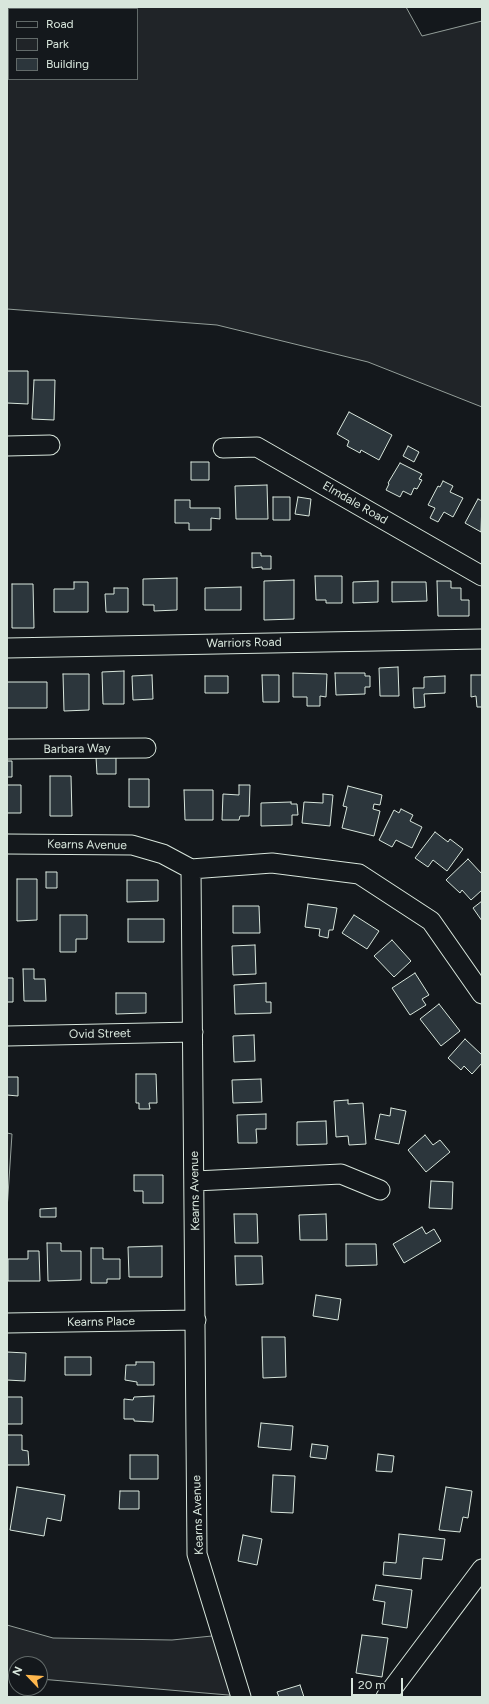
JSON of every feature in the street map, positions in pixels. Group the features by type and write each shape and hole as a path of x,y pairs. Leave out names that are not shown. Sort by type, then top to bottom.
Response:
{"street":[{"path":"7,446 50,445"},
{"name":"Elmdale Road","path":"223,448 257,447 482,576"},
{"name":"Warriors Road","path":"7,648 482,639"},
{"name":"Barbara Way","path":"7,749 146,748"},
{"name":"Kearns Avenue","path":"7,844 132,845 163,854 192,869 197,1554 240,1697"},
{"path":"192,869 272,863 359,874 431,921 482,994"},
{"name":"Ovid Street","path":"7,1036 193,1032"},
{"path":"195,1181 341,1174 380,1190"},
{"name":"Kearns Place","path":"7,1323 196,1320"},
{"path":"386,1697 482,1569"}],"green space":[{"path":"7,7 406,7 422,36 482,21 482,407 368,362 217,325 7,309"},
{"path":"7,1133 12,1134 7,1210"},
{"path":"7,1625 53,1638 172,1640 222,1635 240,1696 48,1680 48,1656 8,1656 7,1676"}],"building":[{"path":"7,371 28,371 28,404 7,403"},
{"path":"34,380 55,380 54,420 32,419"},
{"path":"349,412 392,435 379,460 361,450 360,453 347,446 349,441 337,434"},
{"path":"408,446 419,452 414,462 403,456"},
{"path":"191,462 209,462 209,480 191,480"},
{"path":"400,463 422,474 419,479 422,480 417,489 414,488 411,495 403,491 400,497 386,490 389,484 388,483"},
{"path":"443,481 453,486 450,492 463,498 453,517 444,512 438,522 430,518 435,508 428,505 438,486 440,487"},
{"path":"267,485 268,519 236,519 235,486"},
{"path":"273,497 290,497 290,520 273,520"},
{"path":"298,497 311,499 309,516 295,514"},
{"path":"478,499 482,501 481,532 465,523"},
{"path":"175,500 190,500 190,508 220,508 220,519 211,518 211,530 189,530 189,523 175,523"},
{"path":"252,553 261,553 261,556 271,556 271,569 262,569 262,567 252,568"},
{"path":"315,576 342,576 342,603 326,603 326,600 316,600"},
{"path":"177,578 177,610 154,611 154,605 143,605 143,579"},
{"path":"294,580 294,619 264,620 264,581"},
{"path":"378,581 378,602 353,603 353,582"},
{"path":"437,581 451,581 451,588 461,588 461,600 469,600 469,616 438,616"},
{"path":"74,582 88,582 88,612 54,612 54,589 74,589"},
{"path":"392,582 426,582 427,601 392,602"},
{"path":"12,584 33,584 34,628 12,628"},
{"path":"241,587 241,610 205,610 205,588"},
{"path":"114,588 128,588 128,612 106,612 105,594 114,594"},
{"path":"398,667 399,696 380,696 379,668"},
{"path":"124,671 124,704 103,704 102,672"},
{"path":"293,673 327,674 326,697 320,696 320,706 307,706 307,697 293,697"},
{"path":"335,673 365,673 365,676 370,676 370,687 365,687 365,694 336,695"},
{"path":"63,674 89,674 89,710 64,711"},
{"path":"152,675 153,699 133,700 132,676"},
{"path":"262,675 279,675 279,702 263,702"},
{"path":"471,675 482,675 482,707 477,707 476,696 471,697"},
{"path":"205,676 228,676 228,693 205,693"},
{"path":"445,676 445,693 424,694 425,707 414,708 413,688 424,688 424,677"},
{"path":"7,682 47,682 47,708 7,708"},
{"path":"96,757 116,757 116,774 97,774"},
{"path":"7,761 12,761 12,777 7,777"},
{"path":"50,776 71,776 72,816 50,816"},
{"path":"129,779 149,779 149,807 129,807"},
{"path":"7,785 21,785 21,813 7,813"},
{"path":"239,785 250,785 249,816 240,816 239,820 222,820 223,794 239,795"},
{"path":"348,786 382,795 380,805 374,804 373,809 380,811 374,836 342,828 347,807 343,806"},
{"path":"184,790 213,790 213,820 185,820"},
{"path":"323,794 333,795 330,826 302,823 304,802 323,803"},
{"path":"291,802 291,804 297,804 298,815 292,815 292,825 261,826 261,803"},
{"path":"401,809 413,815 410,821 422,827 412,848 396,840 392,847 379,840 394,810 399,813"},
{"path":"435,832 448,842 450,839 463,849 447,871 433,860 428,867 415,858"},
{"path":"468,859 482,874 482,890 471,900 462,890 460,893 446,880"},
{"path":"46,872 57,872 57,888 46,888"},
{"path":"17,879 37,879 37,920 17,921"},
{"path":"127,880 158,880 158,901 127,902"},
{"path":"482,901 482,921 473,908"},
{"path":"308,904 337,908 333,930 329,930 328,938 319,936 320,929 305,927"},
{"path":"233,906 259,906 260,933 233,933"},
{"path":"60,915 87,915 87,939 76,939 76,952 60,952"},
{"path":"354,915 379,931 367,949 342,933"},
{"path":"128,919 164,919 164,942 128,942"},
{"path":"392,940 411,961 394,977 374,956"},
{"path":"255,945 256,974 233,975 232,946"},
{"path":"23,969 34,969 34,979 45,979 46,1001 24,1001"},
{"path":"415,973 429,995 422,999 426,1005 410,1015 392,988"},
{"path":"7,978 13,978 13,1002 7,1002"},
{"path":"266,983 266,1002 271,1002 271,1013 235,1014 234,985"},
{"path":"116,993 146,993 146,1013 116,1014"},
{"path":"439,1004 460,1031 441,1046 420,1019"},
{"path":"254,1035 255,1061 234,1062 233,1036"},
{"path":"465,1039 482,1055 482,1063 472,1074 464,1066 461,1070 448,1058"},
{"path":"136,1074 156,1074 157,1103 149,1103 150,1109 139,1109 139,1103 136,1103"},
{"path":"7,1077 18,1077 18,1096 7,1095"},
{"path":"261,1079 262,1102 233,1103 232,1080"},
{"path":"348,1100 348,1104 363,1103 366,1144 349,1145 348,1136 336,1137 334,1101"},
{"path":"391,1108 406,1111 399,1144 375,1139 380,1114 390,1116"},
{"path":"266,1114 266,1129 256,1129 257,1143 238,1143 237,1115"},
{"path":"326,1121 327,1144 297,1145 297,1122"},
{"path":"425,1135 433,1145 440,1140 450,1152 426,1172 408,1150"},
{"path":"134,1175 163,1175 163,1203 143,1203 143,1191 134,1191"},
{"path":"431,1181 453,1182 452,1209 429,1208"},
{"path":"56,1208 56,1217 40,1217 40,1209"},
{"path":"234,1214 257,1214 258,1243 235,1243"},
{"path":"326,1214 327,1240 300,1240 299,1215"},
{"path":"422,1227 426,1234 434,1229 441,1241 404,1263 393,1244"},
{"path":"47,1243 61,1243 61,1251 81,1251 81,1280 48,1281"},
{"path":"346,1244 376,1244 377,1265 346,1266"},
{"path":"162,1246 162,1277 129,1277 128,1247"},
{"path":"91,1248 103,1248 103,1259 120,1259 120,1279 107,1279 107,1283 91,1283"},
{"path":"28,1251 39,1251 40,1281 8,1281 8,1259 28,1259"},
{"path":"235,1256 262,1256 263,1284 236,1285"},
{"path":"316,1295 341,1299 338,1320 313,1316"},
{"path":"262,1337 285,1337 286,1377 263,1378"},
{"path":"7,1352 26,1353 25,1381 7,1380"},
{"path":"65,1357 91,1357 91,1375 65,1375"},
{"path":"136,1362 154,1362 154,1385 137,1385 137,1382 125,1380 126,1365 136,1365"},
{"path":"154,1396 153,1422 124,1419 124,1399 133,1400 134,1397"},
{"path":"7,1397 22,1397 22,1424 7,1424"},
{"path":"261,1423 293,1426 291,1450 258,1447"},
{"path":"7,1435 22,1435 22,1450 28,1451 29,1465 7,1465"},
{"path":"312,1444 328,1446 326,1459 310,1457"},
{"path":"378,1454 394,1456 392,1472 376,1471"},
{"path":"130,1455 158,1455 158,1479 130,1479"},
{"path":"273,1475 295,1476 293,1513 271,1512"},
{"path":"17,1487 65,1495 61,1521 47,1518 44,1536 10,1530"},
{"path":"446,1487 472,1491 468,1518 463,1517 460,1532 439,1530"},
{"path":"120,1491 139,1491 139,1509 119,1509"},
{"path":"399,1534 445,1539 442,1560 423,1558 421,1579 383,1575 384,1562 396,1563"},
{"path":"243,1535 262,1539 257,1565 238,1561"},
{"path":"376,1585 412,1590 407,1628 382,1624 385,1602 373,1600"},
{"path":"362,1635 388,1638 382,1677 356,1673"},
{"path":"300,1685 304,1697 279,1697 277,1692"}]}
